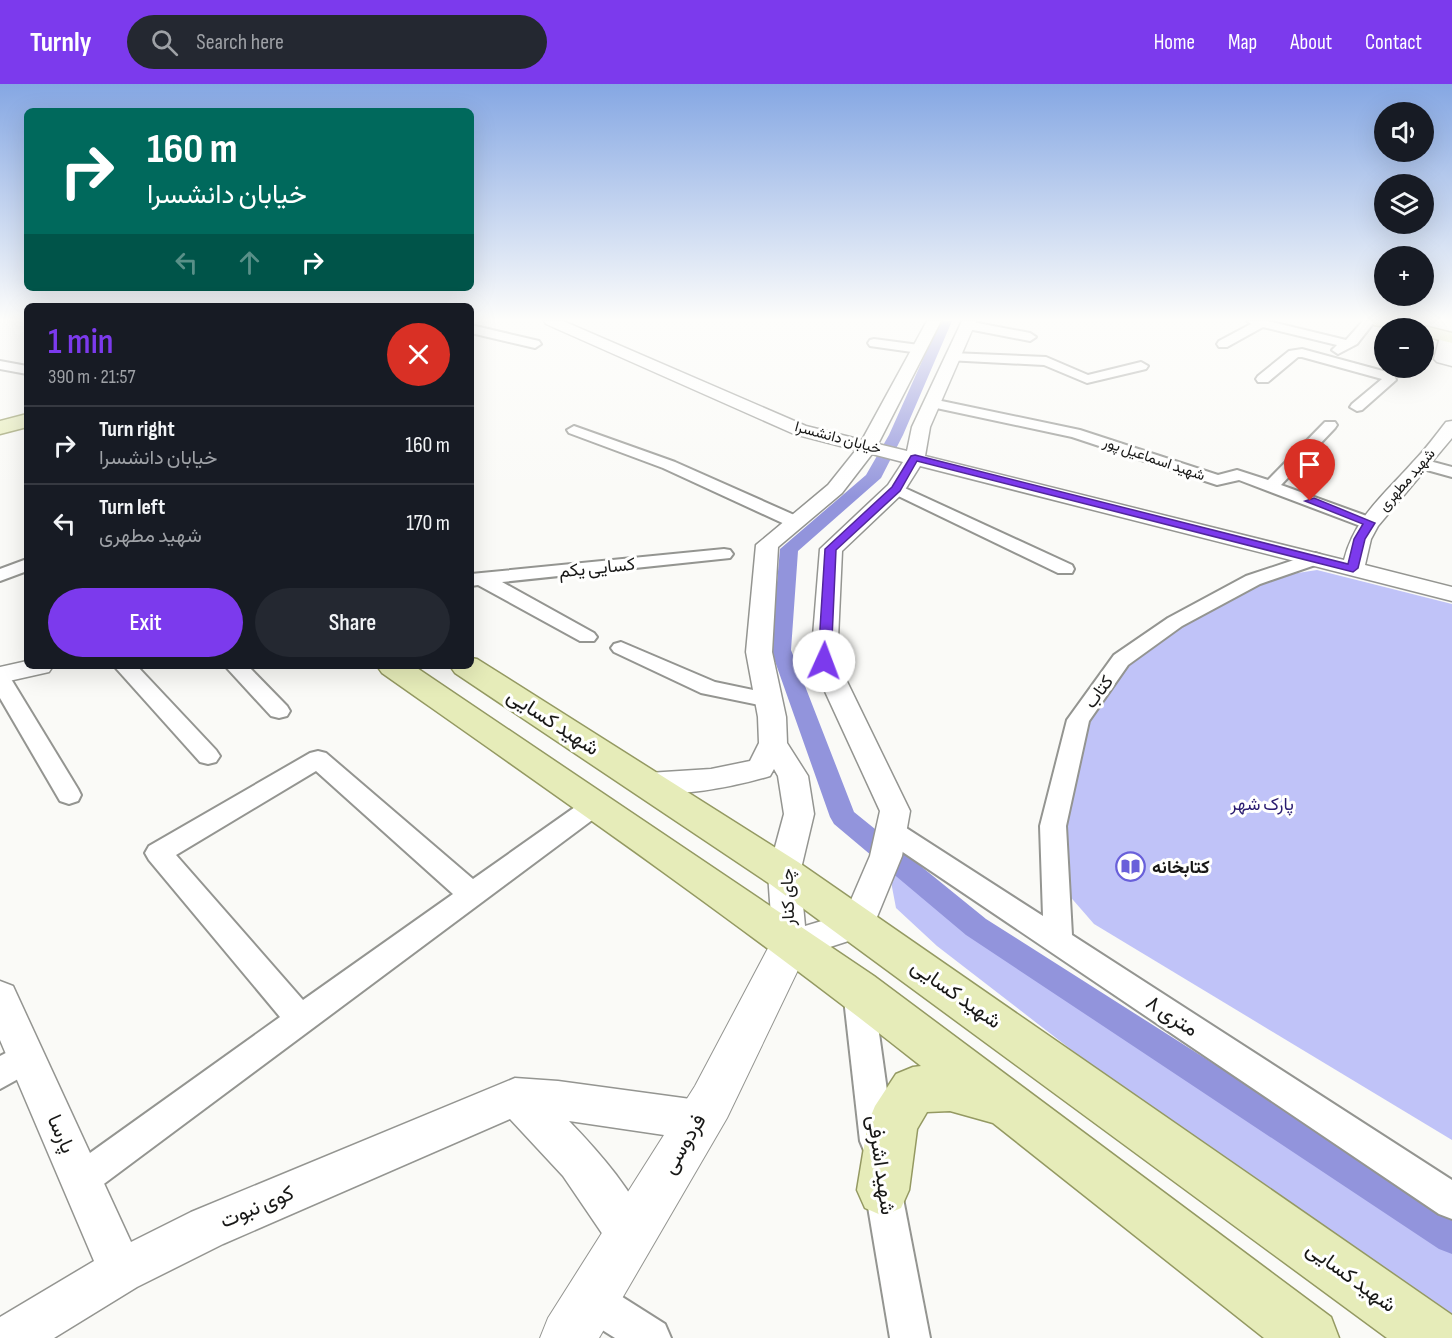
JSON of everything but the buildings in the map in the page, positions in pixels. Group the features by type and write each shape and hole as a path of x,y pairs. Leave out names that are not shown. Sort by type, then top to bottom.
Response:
{"main road":[{"path":"2,426 24,421"},
{"path":"397,669 636,833 790,945 858,990 1310,1338"},
{"name":"شهید کسایی","path":"471,669 648,783 858,924 1435,1338"},
{"name":"فردوسی","path":"580,1319 698,1120 711,1102 790,945"},
{"path":"883,1190 893,1123 912,1090 950,1088 1009,1105"}],"street":[{"name":"خیابان دانشسرا","path":"685,380 800,430 1452,594"},
{"name":"چای کنار","path":"858,924 790,945 784,873 799,814 793,776 773,743 759,652 767,545 835,489 867,446 903,380"},
{"path":"858,924 886,856 895,811 824,661 831,549 896,489 915,458 921,428 942,380"},
{"path":"1357,407 1389,380"},
{"name":"شهید اسماعیل پور","path":"932,403 1076,433 1217,480 1237,475 1370,523"},
{"path":"1271,486 1330,425"},
{"name":"شهید مطهری","path":"1353,568 1360,539 1370,523 1452,426"},
{"path":"574,430 669,465 795,522"},
{"path":"1422,464 1452,472"},
{"path":"896,489 1065,569"},
{"name":"کسایی یکم","path":"477,580 724,554"},
{"name":"کتاب","path":"1058,941 1053,826 1078,720 1121,660 1175,622 1253,580 1315,559"},
{"path":"0,576 24,566"},
{"path":"477,580 587,637"},
{"path":"621,648 709,688 768,700"},
{"path":"29,669 0,677 69,795"},
{"path":"128,669 208,756"},
{"path":"239,669 279,711"},
{"path":"648,783 711,779 760,769 773,743"},
{"path":"301,1020 158,853 318,759 473,895"},
{"path":"81,1180 594,806"},
{"name":"۸ متری","path":"891,831 1452,1201"},
{"name":"شهید اشرفی","path":"858,990 883,1190 910,1338"},
{"name":"پارسا","path":"0,997 13,1066 81,1180 121,1271"},
{"path":"515,1097 558,1100 698,1120"},
{"path":"515,1097 554,1132 605,1195 630,1235"},
{"name":"کوی نبوت","path":"10,1338 121,1271 207,1228 515,1097"},
{"path":"580,1319 651,1338"}],"green space":[{"name":"پارک شهر","path":"1317,570 1452,604 1452,1140 1094,924 1067,893 1058,840 1088,722 1129,660 1175,622 1253,580"},
{"path":"892,867 956,925 1199,1081 1452,1250 1452,1336 1139,1102 937,946 896,908 892,887"}],"waterway":[{"path":"920,380 896,435 873,478 789,549 781,650 843,817 976,927 1452,1236"}],"place":[{"name":"کتابخانه","path":"1131,867"}],"route":[{"path":"824,661 831,549 896,489 915,458 1353,568 1360,539 1370,523 1310,501"}]}
